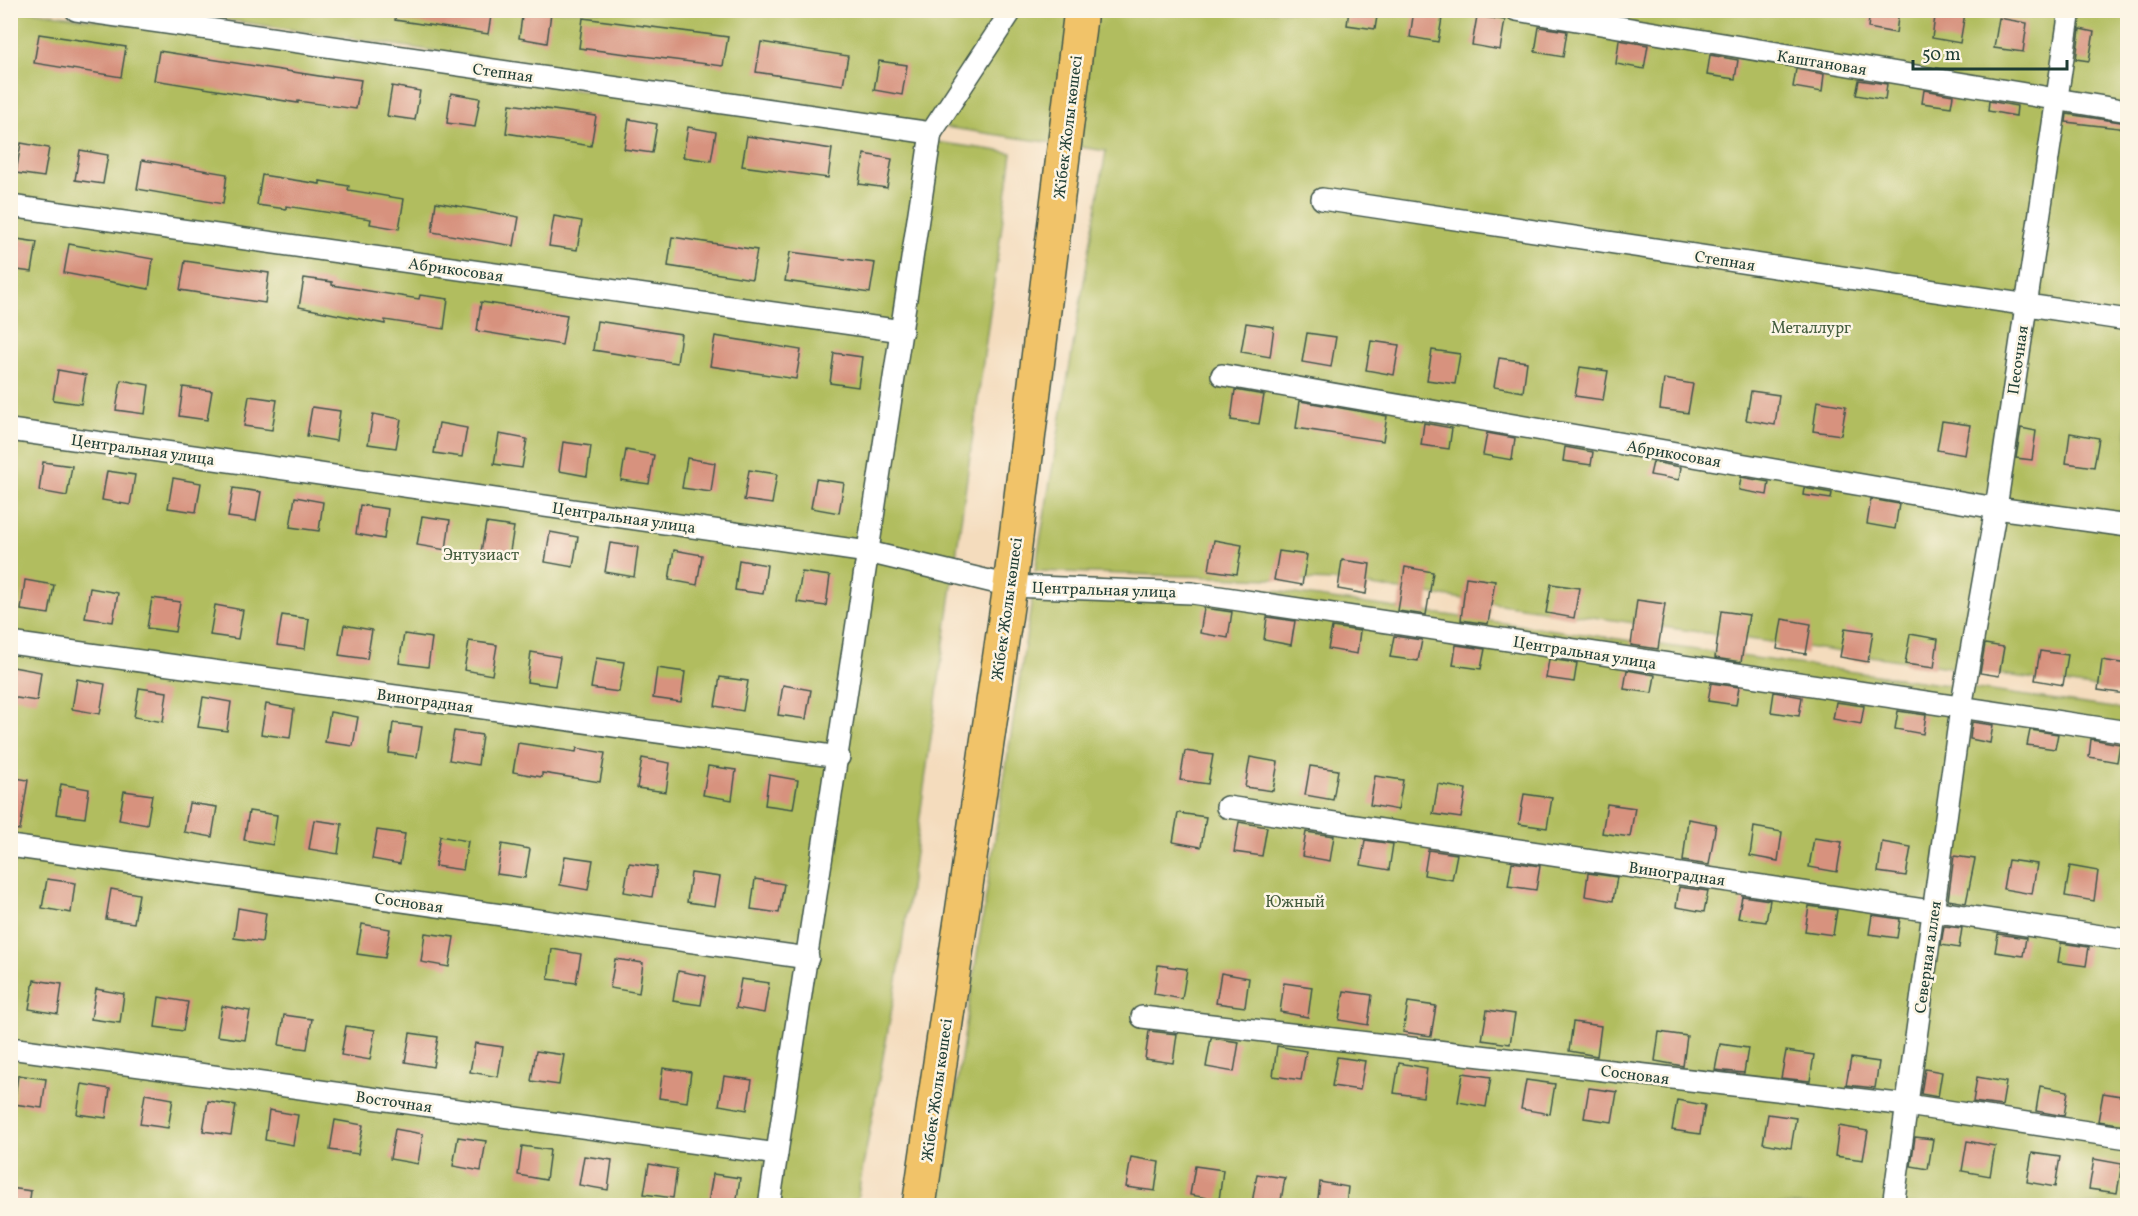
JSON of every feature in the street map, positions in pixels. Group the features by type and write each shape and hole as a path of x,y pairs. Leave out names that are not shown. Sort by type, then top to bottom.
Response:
{"highway":[{"name":"Жібек Жолы көшесі","path":"920,1206 1010,586 1081,10"}],"street":[{"name":"Степная","path":"76,10 931,133"},
{"path":"769,1206 931,133 1011,10"},
{"name":"Каштановая","path":"1516,10 2127,111"},
{"name":"Песочная","path":"1961,708 1996,508 2070,10"},
{"name":"Степная","path":"1322,199 2127,320"},
{"name":"Абрикосовая","path":"10,206 902,331"},
{"name":"Абрикосовая","path":"1222,375 1996,508 2127,526"},
{"name":"Центральная улица","path":"10,430 868,552 1010,586 1192,593 2127,732"},
{"name":"Виноградная","path":"10,643 838,757"},
{"name":"Северная аллея","path":"1893,1206 1961,708"},
{"name":"Виноградная","path":"1227,807 2127,940"},
{"name":"Сосновая","path":"10,846 808,958"},
{"name":"Сосновая","path":"1142,1017 1907,1105 2127,1138"},
{"name":"Восточная","path":"10,1048 777,1154"}],"green space":[{"name":"Энтузиаст","path":"10,11 32,11 1012,153 898,975 856,1205 11,1205"},
{"name":"Металлург","path":"167,11 2127,11 2127,692 1336,581 1035,571 1106,151"},
{"name":"Южный","path":"1035,580 1267,590 2127,710 2127,1205 938,1206"}],"building":[{"path":"396,10 492,10 488,34 395,20"},
{"path":"523,10 551,13 547,43 519,38"},
{"path":"1349,10 1378,10 1375,29 1347,25"},
{"path":"1414,10 1443,12 1438,42 1410,37"},
{"path":"1870,10 1899,10 1896,33 1868,28"},
{"path":"1936,10 1965,13 1960,43 1932,38"},
{"path":"1477,16 1505,20 1500,50 1472,45"},
{"path":"583,18 728,37 723,66 579,48"},
{"path":"1999,18 2027,23 2023,52 1994,48"},
{"path":"1539,27 1567,31 1563,57 1535,52"},
{"path":"2080,29 2094,32 2089,61 2076,59"},
{"path":"39,34 126,47 121,77 34,63"},
{"path":"1619,40 1648,45 1644,69 1616,64"},
{"path":"761,42 848,56 843,85 756,72"},
{"path":"159,51 332,78 332,76 361,80 356,109 298,101 298,103 154,80"},
{"path":"1710,55 1738,60 1735,79 1707,75"},
{"path":"879,61 907,65 902,95 874,90"},
{"path":"1796,69 1824,74 1822,92 1793,87"},
{"path":"1859,80 1887,84 1885,100 1856,95"},
{"path":"392,86 420,91 415,120 387,116"},
{"path":"1924,90 1953,95 1951,107 1922,103"},
{"path":"451,93 480,98 475,127 447,123"},
{"path":"1989,101 2017,106 2016,116 1988,111"},
{"path":"510,104 596,116 591,146 506,133"},
{"path":"2067,114 2127,123 2127,129 2066,122"},
{"path":"629,119 657,124 652,153 624,149"},
{"path":"688,127 716,132 711,161 683,157"},
{"path":"747,136 832,149 828,178 742,166"},
{"path":"21,143 49,148 44,177 16,173"},
{"path":"80,150 108,155 103,184 75,180"},
{"path":"864,154 892,159 887,188 859,184"},
{"path":"142,160 227,174 223,204 137,189"},
{"path":"262,175 320,184 320,181 349,186 348,190 404,199 399,229 370,224 371,219 286,206 286,209 257,205"},
{"path":"436,202 519,217 514,246 432,232"},
{"path":"554,216 582,221 577,250 549,246"},
{"path":"672,237 757,250 752,279 668,266"},
{"path":"10,238 37,242 32,272 10,269"},
{"path":"69,244 153,259 149,289 64,273"},
{"path":"790,252 875,263 870,293 785,281"},
{"path":"185,261 269,273 265,303 180,290"},
{"path":"304,278 332,282 332,285 419,299 420,295 448,299 444,329 385,320 385,324 299,307"},
{"path":"481,302 567,315 562,345 477,331"},
{"path":"597,321 681,334 677,363 593,350"},
{"path":"1246,323 1274,327 1270,357 1241,352"},
{"path":"1307,333 1336,337 1331,367 1302,362"},
{"path":"715,336 801,350 796,379 710,366"},
{"path":"1371,341 1399,345 1394,375 1366,370"},
{"path":"1432,350 1460,354 1455,384 1427,380"},
{"path":"834,353 862,357 858,387 830,383"},
{"path":"1499,358 1527,362 1523,392 1494,387"},
{"path":"1580,367 1608,371 1603,400 1575,396"},
{"path":"58,370 86,375 81,404 53,400"},
{"path":"1664,379 1693,384 1688,413 1660,409"},
{"path":"121,380 149,385 145,414 116,410"},
{"path":"183,387 212,391 207,420 179,416"},
{"path":"1235,390 1264,395 1259,424 1231,420"},
{"path":"1751,391 1779,395 1775,425 1746,420"},
{"path":"249,396 277,400 272,430 244,426"},
{"path":"1300,401 1387,416 1383,441 1296,428"},
{"path":"1817,401 1846,406 1841,435 1813,431"},
{"path":"312,407 340,411 336,441 307,436"},
{"path":"373,414 401,419 396,448 368,444"},
{"path":"1942,421 1970,425 1965,455 1937,450"},
{"path":"439,423 467,428 462,457 434,453"},
{"path":"1424,423 1452,428 1449,449 1421,445"},
{"path":"2021,428 2036,431 2032,460 2016,458"},
{"path":"1487,433 1515,438 1512,460 1483,455"},
{"path":"2070,433 2099,438 2094,467 2066,463"},
{"path":"499,434 527,439 522,468 494,464"},
{"path":"563,442 591,446 587,476 559,471"},
{"path":"1565,447 1593,452 1591,465 1563,461"},
{"path":"626,450 654,455 649,484 621,480"},
{"path":"687,458 715,463 711,492 682,488"},
{"path":"43,462 72,466 67,496 39,491"},
{"path":"1653,462 1681,467 1679,480 1650,475"},
{"path":"749,470 777,474 772,504 744,500"},
{"path":"107,471 135,475 130,505 102,500"},
{"path":"1741,477 1769,482 1767,495 1739,490"},
{"path":"173,478 201,483 196,512 168,508"},
{"path":"816,479 844,483 839,513 811,508"},
{"path":"233,488 261,492 256,521 228,517"},
{"path":"1804,488 1832,493 1831,499 1803,495"},
{"path":"295,497 323,502 319,531 290,527"},
{"path":"1871,499 1899,504 1895,529 1867,524"},
{"path":"360,505 388,509 384,539 356,534"},
{"path":"422,516 450,520 446,550 417,545"},
{"path":"486,523 514,527 509,557 481,552"},
{"path":"550,532 578,537 573,567 545,562"},
{"path":"1214,540 1242,545 1237,574 1209,570"},
{"path":"610,543 638,547 634,577 605,572"},
{"path":"674,550 702,555 697,585 669,580"},
{"path":"1279,551 1307,555 1302,585 1274,580"},
{"path":"739,560 767,565 763,594 735,590"},
{"path":"1342,560 1370,564 1366,594 1338,589"},
{"path":"1405,567 1433,572 1426,615 1398,611"},
{"path":"802,572 830,576 826,606 797,602"},
{"path":"1466,577 1495,581 1488,624 1461,620"},
{"path":"25,580 54,585 49,614 21,610"},
{"path":"1551,584 1579,588 1574,618 1546,613"},
{"path":"90,588 118,593 113,622 85,618"},
{"path":"152,598 180,602 175,632 147,628"},
{"path":"1637,600 1665,604 1658,649 1631,645"},
{"path":"215,605 243,610 238,639 210,635"},
{"path":"1204,608 1232,612 1228,638 1200,633"},
{"path":"1721,611 1749,615 1741,662 1715,658"},
{"path":"282,615 309,619 305,649 277,645"},
{"path":"1267,617 1295,621 1291,645 1264,640"},
{"path":"1782,619 1811,624 1806,654 1777,649"},
{"path":"344,625 372,630 367,659 339,655"},
{"path":"1332,627 1360,631 1357,654 1328,649"},
{"path":"1845,628 1873,632 1868,662 1840,657"},
{"path":"404,634 432,638 428,667 399,663"},
{"path":"1910,634 1938,639 1934,668 1905,664"},
{"path":"1394,636 1422,640 1418,661 1390,657"},
{"path":"469,641 497,645 492,675 464,670"},
{"path":"1985,644 2004,647 1999,676 1980,673"},
{"path":"1456,645 1485,649 1481,669 1453,665"},
{"path":"2040,651 2068,655 2063,685 2035,680"},
{"path":"531,652 560,657 555,686 527,682"},
{"path":"596,658 624,662 619,692 591,688"},
{"path":"1549,659 1577,663 1574,682 1546,678"},
{"path":"2102,660 2127,664 2126,694 2098,690"},
{"path":"13,667 41,672 37,701 10,697"},
{"path":"657,668 685,672 681,702 653,698"},
{"path":"1627,670 1655,675 1652,693 1624,689"},
{"path":"720,677 748,681 743,711 715,706"},
{"path":"77,679 105,684 100,714 72,709"},
{"path":"1711,683 1739,687 1736,705 1708,701"},
{"path":"783,685 811,690 806,719 778,715"},
{"path":"139,688 167,692 163,722 134,717"},
{"path":"1774,692 1802,697 1799,716 1771,712"},
{"path":"203,697 231,702 227,731 198,727"},
{"path":"1836,702 1864,706 1861,724 1833,719"},
{"path":"266,704 294,709 290,738 261,734"},
{"path":"1898,711 1926,715 1923,734 1895,729"},
{"path":"330,712 358,717 353,746 325,742"},
{"path":"1972,722 1993,725 1990,743 1970,739"},
{"path":"393,723 422,727 417,757 389,753"},
{"path":"2030,730 2058,734 2055,749 2027,745"},
{"path":"454,731 482,735 478,765 449,760"},
{"path":"2091,739 2120,744 2117,762 2089,757"},
{"path":"518,743 576,752 577,748 605,753 600,782 542,773 542,777 513,772"},
{"path":"1185,751 1213,755 1208,784 1180,780"},
{"path":"1250,757 1278,762 1273,791 1245,787"},
{"path":"642,758 670,763 666,792 637,788"},
{"path":"708,766 736,770 732,800 703,795"},
{"path":"1310,766 1338,770 1333,800 1305,795"},
{"path":"769,775 798,780 793,809 765,805"},
{"path":"1375,776 1403,780 1398,810 1370,805"},
{"path":"10,777 28,780 20,830 10,829"},
{"path":"61,784 89,789 85,818 56,814"},
{"path":"1438,784 1466,789 1461,818 1433,814"},
{"path":"124,791 152,795 147,825 119,820"},
{"path":"1524,794 1552,798 1547,828 1519,824"},
{"path":"189,803 217,807 212,837 184,832"},
{"path":"1607,804 1635,808 1630,837 1602,833"},
{"path":"249,811 277,815 273,845 244,840"},
{"path":"1178,813 1206,817 1201,847 1173,842"},
{"path":"1688,819 1716,824 1709,865 1683,861"},
{"path":"314,820 342,824 338,854 309,849"},
{"path":"1239,822 1267,827 1262,856 1234,852"},
{"path":"1754,827 1782,832 1778,861 1750,856"},
{"path":"377,830 405,834 400,864 372,859"},
{"path":"1306,832 1334,836 1330,861 1302,856"},
{"path":"440,836 468,841 463,870 435,866"},
{"path":"1814,838 1842,842 1837,872 1809,867"},
{"path":"1365,840 1393,844 1389,870 1361,865"},
{"path":"1882,842 1911,847 1906,876 1878,872"},
{"path":"502,844 530,849 525,878 497,874"},
{"path":"1428,850 1457,854 1452,880 1424,875"},
{"path":"565,856 593,860 588,890 560,885"},
{"path":"1954,856 1975,859 1966,903 1948,900"},
{"path":"2008,860 2037,864 2032,894 2003,889"},
{"path":"1512,862 1540,866 1536,890 1508,886"},
{"path":"629,863 657,867 652,897 624,892"},
{"path":"2070,866 2098,871 2094,901 2065,896"},
{"path":"691,873 720,877 715,906 687,902"},
{"path":"1588,873 1617,877 1613,901 1585,896"},
{"path":"47,879 75,883 71,913 42,908"},
{"path":"755,879 784,884 779,913 751,909"},
{"path":"1679,887 1708,891 1704,912 1676,907"},
{"path":"111,889 139,894 134,923 106,919"},
{"path":"1742,896 1770,900 1766,922 1738,918"},
{"path":"1809,906 1837,910 1833,935 1805,931"},
{"path":"238,908 266,913 262,942 234,938"},
{"path":"1872,915 1900,919 1897,938 1869,934"},
{"path":"362,924 390,929 385,958 357,954"},
{"path":"1944,926 1962,928 1959,948 1941,945"},
{"path":"425,933 454,937 449,967 421,962"},
{"path":"1998,934 2026,938 2023,956 1995,952"},
{"path":"2061,943 2089,947 2086,966 2058,962"},
{"path":"552,949 581,954 576,983 548,979"},
{"path":"615,959 643,963 639,993 610,988"},
{"path":"1158,965 1187,969 1182,999 1154,994"},
{"path":"678,971 706,976 701,1005 673,1001"},
{"path":"1221,973 1249,978 1245,1007 1216,1003"},
{"path":"741,979 769,983 764,1013 736,1008"},
{"path":"34,980 62,984 58,1014 29,1009"},
{"path":"1284,983 1312,987 1308,1017 1280,1012"},
{"path":"96,989 124,994 120,1023 91,1019"},
{"path":"1344,991 1372,995 1368,1025 1339,1020"},
{"path":"159,997 188,1002 183,1031 155,1027"},
{"path":"1408,1002 1436,1006 1431,1036 1403,1032"},
{"path":"222,1006 250,1011 245,1040 217,1036"},
{"path":"1487,1010 1515,1014 1510,1044 1482,1040"},
{"path":"284,1015 312,1019 307,1049 279,1045"},
{"path":"1573,1022 1601,1026 1597,1056 1569,1051"},
{"path":"346,1026 375,1030 370,1060 341,1055"},
{"path":"1149,1031 1177,1034 1173,1063 1145,1059"},
{"path":"1659,1032 1687,1036 1683,1066 1655,1061"},
{"path":"410,1033 438,1037 433,1067 405,1062"},
{"path":"1211,1038 1239,1042 1234,1072 1206,1067"},
{"path":"475,1043 503,1047 498,1077 470,1072"},
{"path":"1720,1044 1748,1048 1744,1073 1715,1070"},
{"path":"1277,1046 1306,1051 1301,1080 1273,1076"},
{"path":"536,1051 564,1055 559,1085 531,1081"},
{"path":"1786,1051 1814,1055 1810,1081 1781,1078"},
{"path":"1337,1057 1365,1061 1360,1090 1332,1086"},
{"path":"1851,1058 1879,1062 1875,1088 1846,1085"},
{"path":"1399,1063 1427,1068 1423,1097 1394,1093"},
{"path":"663,1068 691,1072 687,1102 659,1098"},
{"path":"1925,1069 1942,1072 1938,1097 1921,1094"},
{"path":"1463,1073 1491,1077 1486,1107 1458,1102"},
{"path":"18,1075 46,1079 42,1108 14,1104"},
{"path":"724,1076 752,1080 747,1110 719,1105"},
{"path":"1977,1077 2006,1082 2002,1106 1973,1102"},
{"path":"1526,1080 1555,1084 1550,1114 1521,1109"},
{"path":"82,1084 110,1089 106,1118 77,1114"},
{"path":"2040,1086 2068,1091 2064,1116 2036,1111"},
{"path":"1589,1088 1617,1092 1612,1122 1584,1118"},
{"path":"2103,1093 2127,1097 2126,1125 2098,1121"},
{"path":"145,1094 173,1099 168,1128 140,1124"},
{"path":"1677,1100 1705,1105 1700,1134 1672,1130"},
{"path":"208,1101 236,1105 231,1135 203,1131"},
{"path":"269,1110 298,1115 293,1145 265,1140"},
{"path":"1768,1114 1796,1118 1791,1148 1763,1143"},
{"path":"335,1120 363,1125 358,1154 330,1150"},
{"path":"1839,1126 1868,1131 1863,1160 1835,1156"},
{"path":"395,1129 423,1134 418,1164 390,1159"},
{"path":"458,1137 486,1141 481,1171 453,1166"},
{"path":"1915,1137 1933,1139 1928,1169 1911,1166"},
{"path":"1967,1141 1995,1146 1990,1176 1962,1171"},
{"path":"522,1146 550,1150 546,1180 518,1175"},
{"path":"2032,1153 2060,1157 2055,1187 2027,1182"},
{"path":"584,1156 612,1160 608,1190 579,1185"},
{"path":"1131,1157 1159,1162 1155,1191 1126,1187"},
{"path":"2094,1159 2122,1164 2117,1193 2089,1189"},
{"path":"649,1164 677,1169 673,1198 644,1194"},
{"path":"1195,1166 1223,1170 1219,1200 1190,1195"},
{"path":"713,1174 740,1178 736,1206 708,1203"},
{"path":"1257,1174 1285,1178 1280,1206 1252,1203"},
{"path":"1320,1182 1348,1187 1346,1206 1317,1206"},
{"path":"10,1188 31,1191 29,1206 10,1206"}]}
